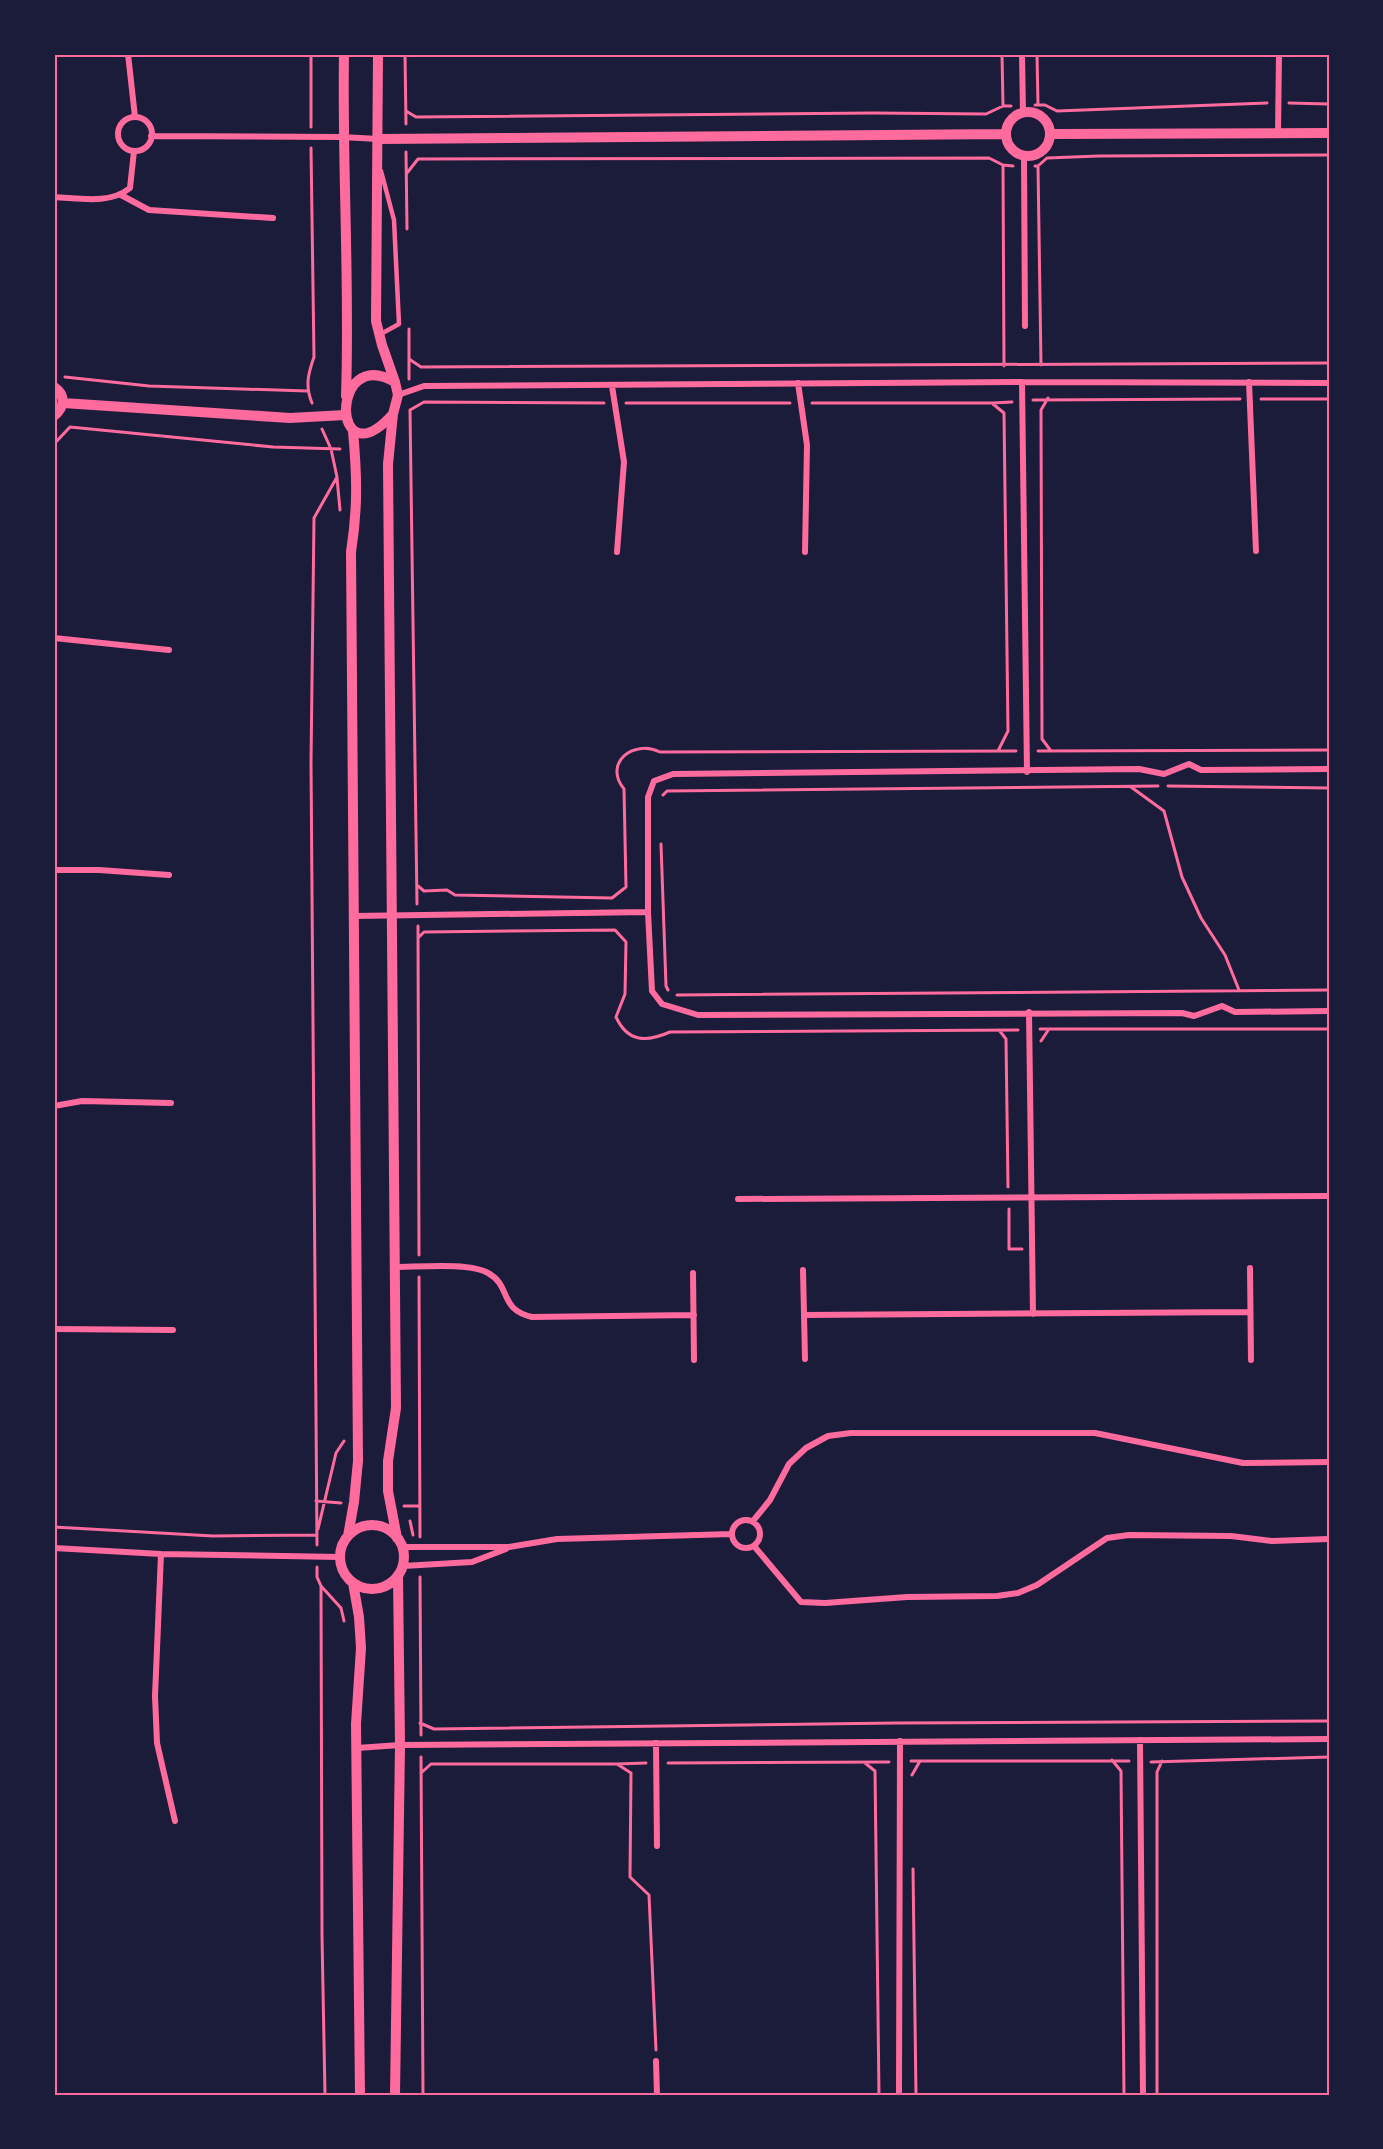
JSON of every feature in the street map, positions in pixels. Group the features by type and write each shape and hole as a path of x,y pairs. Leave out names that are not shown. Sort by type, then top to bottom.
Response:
{"street":[{"path":"128,54 135,117"},
{"path":"344,54 342,137 348,355 345,415 348,426 360,434 374,432 393,414"},
{"path":"378,54 376,321 398,395 393,414 389,451 396,1408 388,1461 388,1491 400,1542 400,1745 395,2095"},
{"path":"1022,54 1023,109"},
{"path":"1278,133 1279,54"},
{"path":"1023,109 1011,119 1006,134 1011,149 1024,161 1025,326"},
{"path":"1023,109 1044,118 1049,125 1051,135 1045,149 1024,161"},
{"path":"135,117 149,125 152,136 145,147 134,151 122,145 118,133 123,122 135,117"},
{"path":"1051,135 1329,133"},
{"path":"152,136 311,136 406,139 1006,134"},
{"path":"54,197 111,199 121,195 130,188 134,151"},
{"path":"121,195 149,210 273,218"},
{"path":"346,400 352,388 360,380 373,374 395,382"},
{"path":"398,395 424,386 1022,382 1329,383"},
{"path":"1022,382 1027,772"},
{"path":"1249,382 1256,551"},
{"path":"798,383 807,445 805,552"},
{"path":"612,386 624,462 617,552"},
{"path":"54,387 60,392 63,403 59,412 54,416"},
{"path":"63,403 290,418 345,415"},
{"path":"348,1536 358,1461 351,552 357,516 353,431"},
{"path":"54,638 169,650"},
{"path":"1329,769 1201,770 1189,764 1164,774 1139,769 673,774 654,781 648,797 648,912 652,991 662,1004 698,1015 1029,1012 1182,1013 1194,1016 1222,1006 1235,1012 1329,1011"},
{"path":"54,870 99,870 169,875"},
{"path":"353,916 648,912"},
{"path":"1029,1012 1033,1314"},
{"path":"54,1106 82,1101 171,1102"},
{"path":"738,1199 1329,1196"},
{"path":"395,1267 477,1268 489,1273 503,1287 511,1307 520,1314 532,1317 694,1315"},
{"path":"1250,1268 1251,1360"},
{"path":"803,1270 805,1359"},
{"path":"693,1273 694,1360"},
{"path":"804,1315 1250,1312"},
{"path":"54,1329 173,1330"},
{"path":"753,1521 770,1500 789,1464 806,1448 828,1436 851,1433 1095,1433 1243,1463 1329,1462"},
{"path":"743,1520 753,1521 760,1531 759,1540 754,1546 746,1548 737,1545 732,1533 735,1525 743,1520"},
{"path":"509,1547 472,1562 420,1565 400,1571 391,1582 372,1589 353,1583 346,1576 340,1557 348,1536 357,1529 368,1526 379,1526 389,1530 400,1542 420,1547 509,1547 557,1539 732,1533"},
{"path":"754,1546 801,1602 825,1603 907,1596 997,1596 1018,1593 1037,1585 1107,1539 1129,1535 1231,1536 1272,1541 1329,1539"},
{"path":"54,1548 161,1554 340,1557"},
{"path":"161,1554 155,1696 157,1743 175,1821"},
{"path":"353,1583 359,1617 361,1648 357,1748 360,2095"},
{"path":"357,1748 400,1745 1329,1739"},
{"path":"1140,1740 1143,2095"},
{"path":"899,2095 900,1741"},
{"path":"656,1743 657,1846"},
{"path":"656,2061 657,2095"}],"lane":[{"path":"378,158 394,220 399,324 379,335"}],"path":[{"path":"311,54 315,357 307,378 307,391 331,448 337,477 314,518 311,774 316,1535 317,1577 321,1586 341,1608 345,1626"},
{"path":"405,54 407,232"},
{"path":"1002,54 1003,106"},
{"path":"1037,54 1038,105"},
{"path":"405,111 416,117 986,114 1003,106 1023,109 1045,105 1057,111 1279,103 1329,104"},
{"path":"1041,366 1038,166 1047,158 1329,155"},
{"path":"406,175 418,159 989,158 1003,165 1024,161 1038,166"},
{"path":"1003,165 1004,366"},
{"path":"409,325 418,914 420,1547"},
{"path":"409,359 421,367 1329,363"},
{"path":"54,375 149,386 307,391"},
{"path":"410,410 424,402 992,403 1048,398 1329,399"},
{"path":"1048,398 1041,410 1042,739 1051,751"},
{"path":"992,403 1004,413 1008,731 998,751"},
{"path":"54,445 70,427 273,447 354,450"},
{"path":"389,451 411,452"},
{"path":"417,884 424,891 447,890 455,895 612,898 626,887 624,789 617,781 617,770 621,759 632,749 649,747 660,752 1329,750"},
{"path":"1129,786 1164,811 1182,877 1201,918 1225,955 1239,991"},
{"path":"657,801 667,790 1129,786 1329,788"},
{"path":"661,841 666,986 670,996 1329,990"},
{"path":"316,1535 336,1453 357,1420"},
{"path":"54,1527 213,1536 316,1535"},
{"path":"420,1565 423,2095"},
{"path":"321,1586 325,2095"},
{"path":"420,1723 434,1730 908,1723 1329,1721"},
{"path":"421,1773 431,1764 1112,1760 1140,1762 1329,1757"},
{"path":"1112,1760 1121,1771 1124,2095"},
{"path":"912,1786 912,1774 920,1761"},
{"path":"1157,2095 1157,1772 1162,1761"},
{"path":"864,1762 875,1771 879,2095"},
{"path":"618,1764 631,1773 630,1877 649,1895 656,2061"},
{"path":"913,1868 916,2095"}]}
